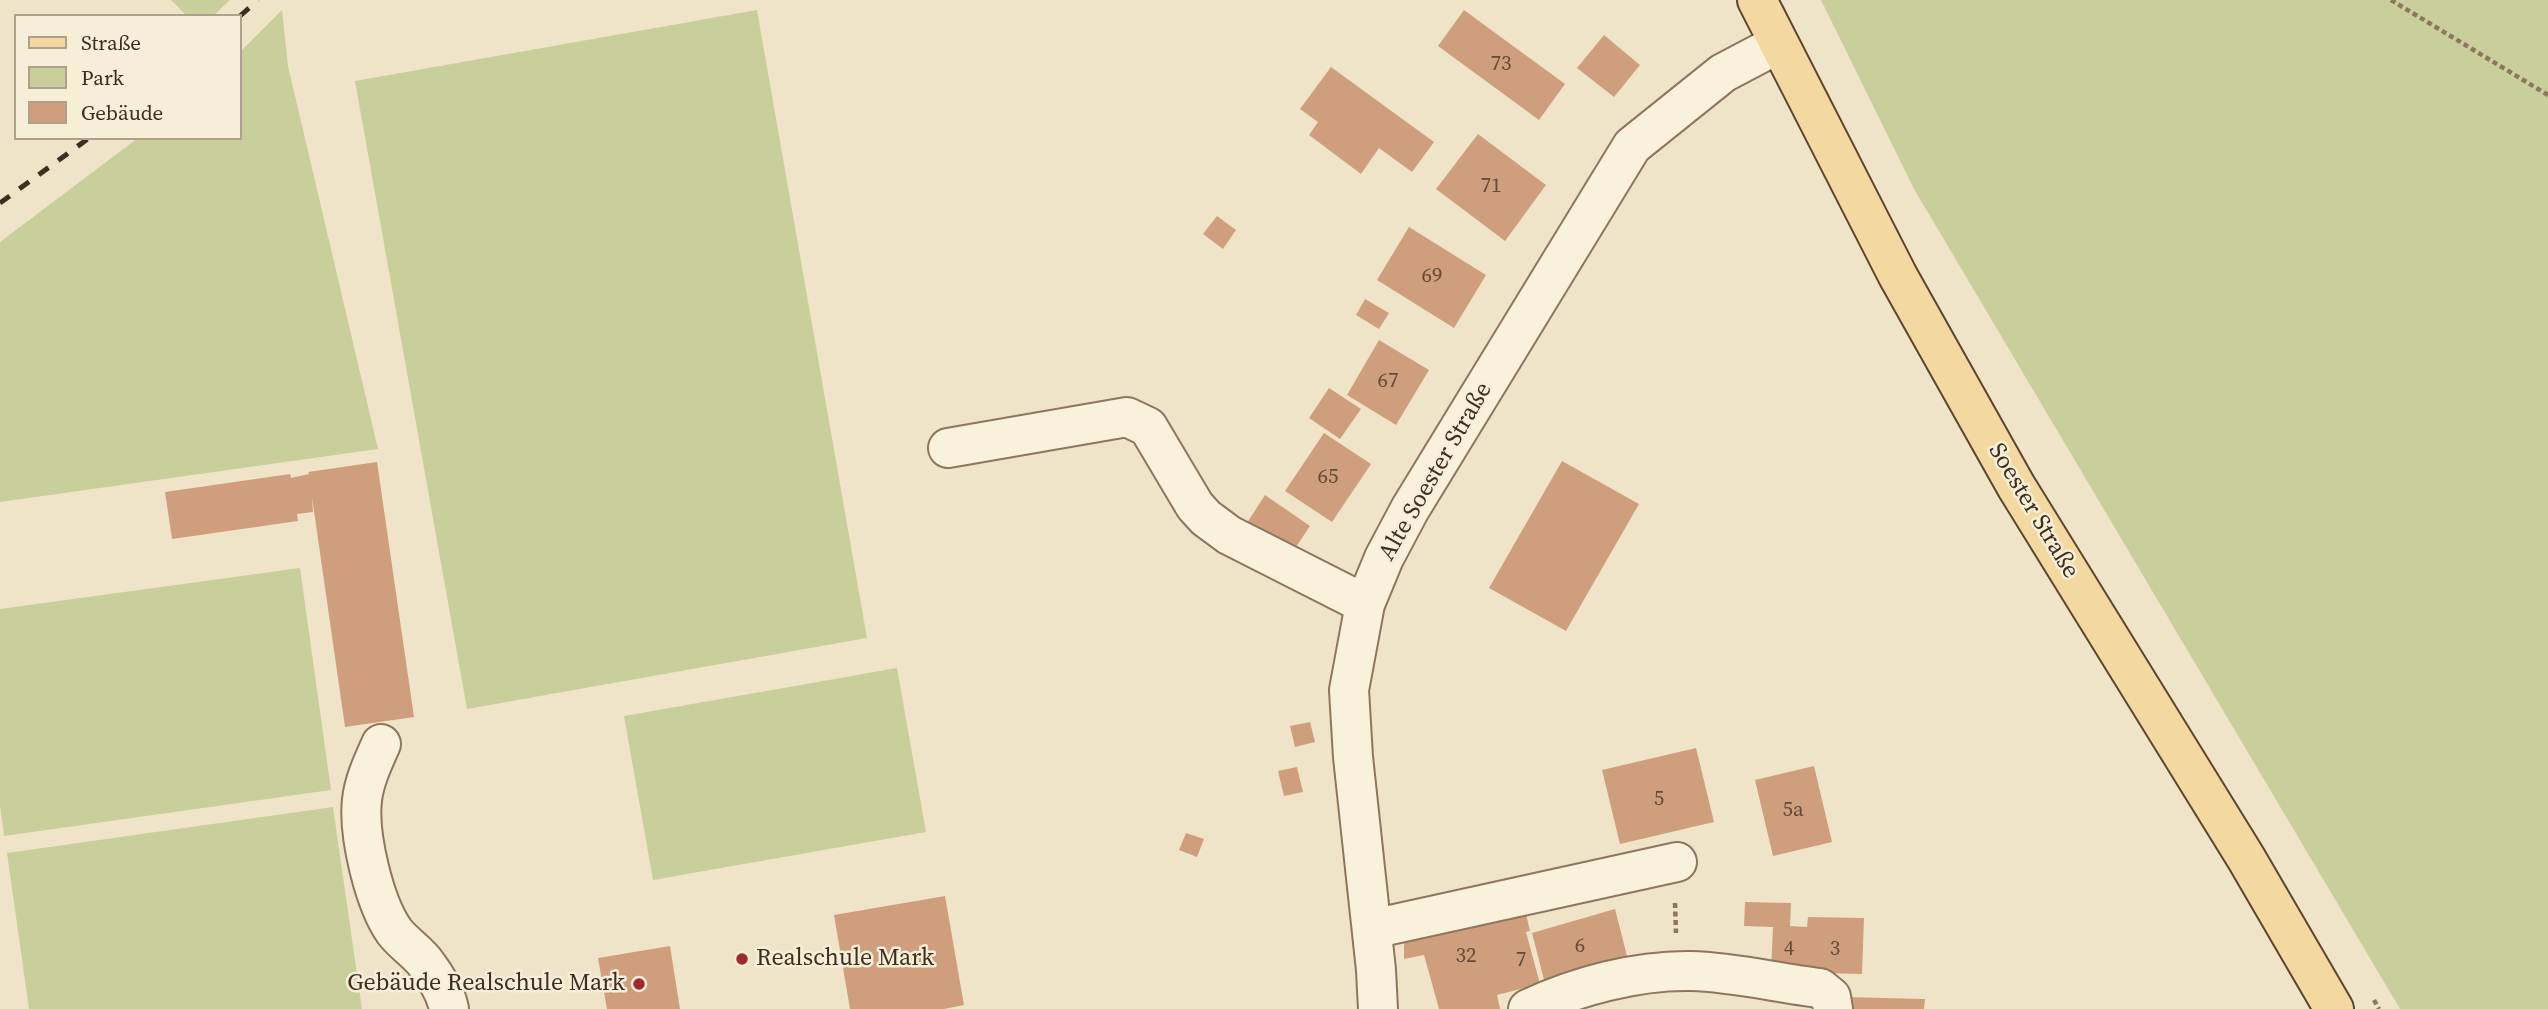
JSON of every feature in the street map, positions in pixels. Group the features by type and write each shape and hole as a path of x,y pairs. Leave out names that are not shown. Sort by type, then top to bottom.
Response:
{"main road":[{"name":"Soester Straße","path":"1757,0 1898,276 2016,486 2246,858 2334,1009"}],"street":[{"name":"Alte Soester Straße","path":"1378,1009 1349,690 1365,604 1384,558 1410,509 1632,146 1723,73 1778,44"},
{"path":"948,449 1128,416 1147,426 1195,506 1217,527 1365,604"},
{"path":"381,744 369,772 362,801 372,882 394,931 424,962 441,989 449,1009"},
{"path":"1372,929 1676,862"},
{"path":"1528,1009 1558,995 1634,976 1679,972 1729,975 1820,988 1831,998 1833,1009"}],"path":[{"path":"2391,0 2548,95"},
{"path":"1676,862 1675,905 1679,972"}],"green space":[{"path":"171,0 230,0 215,14 185,14"},
{"path":"1821,0 2548,0 2548,1009 2400,1009 1914,189"},
{"path":"282,10 288,66 378,449 0,502 0,242 135,140 242,140 242,50"},
{"path":"757,10 867,638 467,709 355,81"},
{"path":"300,568 331,790 4,836 0,805 0,609"},
{"path":"897,668 926,832 653,880 624,716"},
{"path":"333,807 362,1009 29,1009 7,853"}],"building":[{"path":"1464,10 1565,84 1539,120 1438,46"},
{"path":"1604,35 1640,65 1614,97 1577,68"},
{"path":"1331,67 1434,142 1412,172 1379,148 1361,174 1309,135 1318,122 1300,109"},
{"path":"1478,134 1546,185 1505,241 1436,189"},
{"path":"1217,216 1236,230 1223,249 1203,234"},
{"path":"1409,227 1486,275 1454,328 1377,280"},
{"path":"1365,299 1389,313 1379,329 1356,315"},
{"path":"1379,340 1429,370 1396,425 1347,395"},
{"path":"1329,388 1361,409 1340,439 1309,418"},
{"path":"1324,433 1371,464 1332,522 1285,491"},
{"path":"1562,461 1639,504 1566,631 1489,588"},
{"path":"377,462 414,717 345,727 312,497 313,512 297,514 298,521 172,539 165,492 290,474 291,478 309,474 308,472"},
{"path":"1265,495 1310,526 1292,553 1247,523"},
{"path":"1310,722 1315,742 1295,747 1290,726"},
{"path":"1696,748 1714,822 1620,844 1602,770"},
{"path":"1814,766 1832,842 1773,856 1755,780"},
{"path":"1297,767 1303,792 1284,796 1278,771"},
{"path":"1186,833 1204,839 1197,857 1179,850"},
{"path":"945,896 964,1005 944,1009 850,1009 834,915"},
{"path":"1745,902 1791,903 1790,926 1807,927 1808,917 1864,918 1862,974 1771,972 1773,927 1744,926"},
{"path":"1524,906 1530,931 1526,932 1540,984 1497,995 1500,1009 1439,1009 1424,955 1404,959 1404,935"},
{"path":"1615,909 1628,960 1544,980 1532,933"},
{"name":"Gebäude Realschule Mark","path":"670,946 680,1009 607,1009 598,958"},
{"path":"1845,997 1925,999 1924,1009 1845,1009"}],"railway":[{"path":"242,14 258,0"},
{"path":"0,203 86,140"}],"place":[{"name":"Realschule Mark","path":"742,959"},
{"name":"Gebäude Realschule Mark","path":"639,984"}]}
